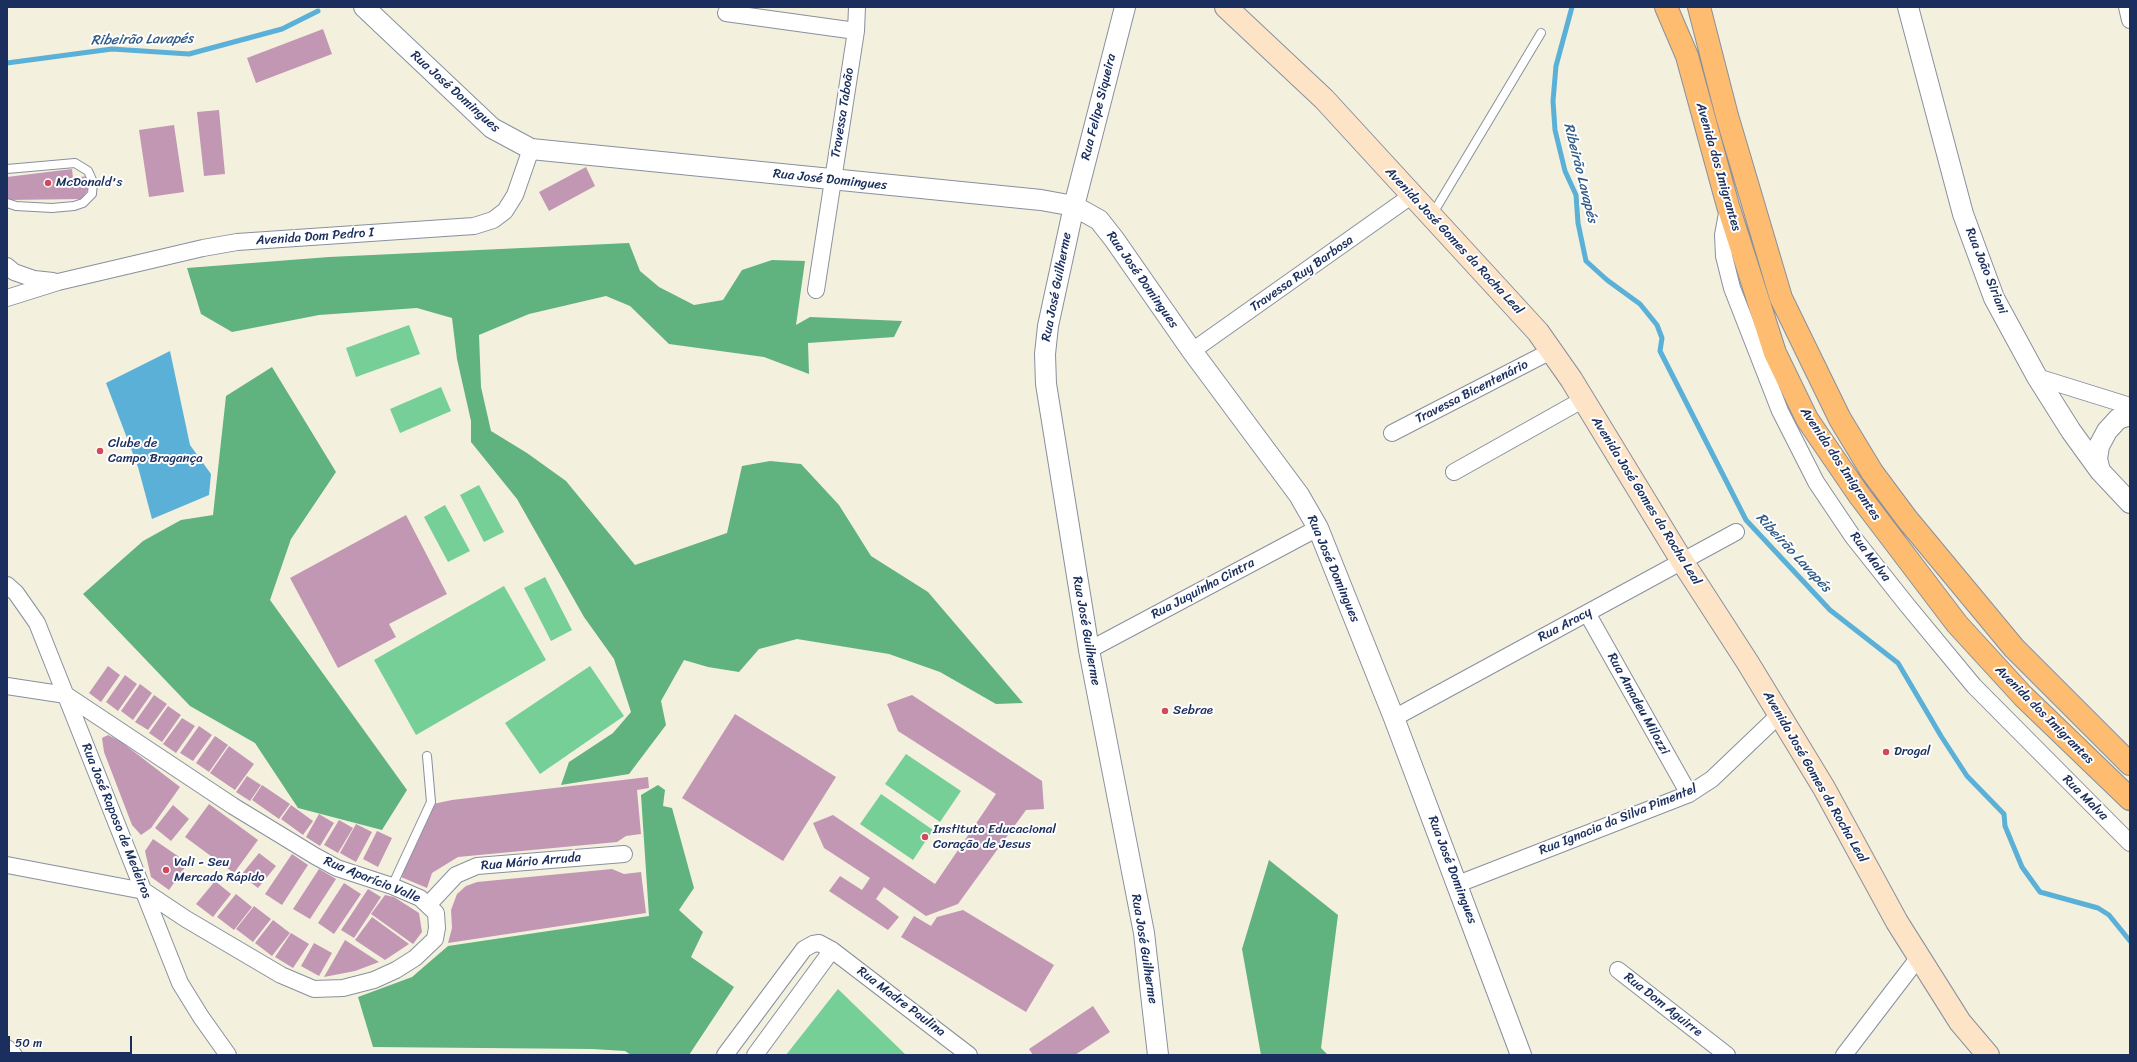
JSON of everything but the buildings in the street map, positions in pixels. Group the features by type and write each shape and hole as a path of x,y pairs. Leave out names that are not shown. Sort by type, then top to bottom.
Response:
{"main road":[{"name":"Avenida José Gomes da Rocha Leal","path":"1226,7 1324,99 1411,196 1538,332 1584,399 1682,561 1824,788 1897,922 1960,1022 1988,1055"},
{"name":"Avenida dos Imigrantes","path":"1666,7 1686,56 1728,206 1775,353 1807,420 1859,495 1957,624 2024,696 2130,799"},
{"name":"Avenida dos Imigrantes","path":"1699,7 1729,124 1781,298 1840,419 1872,472 1907,519 2009,642 2130,764"}],"street":[{"name":"Rua José Domingues","path":"364,7 492,128 531,149 1041,200 1074,206 1099,220 1114,239 1192,351 1299,495 1318,528 1458,884 1521,1055"},
{"name":"Travessa Taboão","path":"816,290 856,31 857,7"},
{"name":"Rua Felipe Siqueira","path":"1074,206 1125,7"},
{"name":"Rua João Siriani","path":"1908,7 1963,214 1994,298 2037,377 2071,431 2100,471 2130,503"},
{"path":"2127,7 2130,20"},
{"path":"726,13 856,31"},
{"name":"Avenida Dom Pedro I","path":"7,298 58,282 203,248 237,242 474,226 493,220 505,211 515,195 531,149"},
{"name":"Travessa Ruy Barbosa","path":"1192,351 1411,196"},
{"name":"Rua José Guilherme","path":"1074,206 1048,326 1045,362 1046,384 1089,650 1144,933 1158,1055"},
{"name":"Rua Malva","path":"1728,206 1723,235 1724,249 1732,288 1780,411 1816,482 1858,543 1974,686 2130,843"},
{"path":"7,266 14,272 34,279 58,282"},
{"name":"Travessa Bicentenário","path":"1392,433 1551,351"},
{"path":"2037,377 2130,406"},
{"path":"1454,472 1584,399"},
{"path":"2100,471 2097,459 2099,446 2107,430 2118,419 2130,415"},
{"name":"Rua Juquinha Cintra","path":"1089,650 1318,528"},
{"name":"Rua Aracy","path":"1394,718 1736,532"},
{"name":"Rua José Raposo de Medeiros","path":"7,585 16,593 37,623 180,983 201,1017 228,1055"},
{"name":"Rua Amadeu Milozzi","path":"1587,613 1689,794"},
{"path":"7,686 66,695"},
{"name":"Rua Aparício Valle","path":"66,695 233,806 315,856 336,868 392,886 420,898 436,914 435,939 415,958 396,970 374,980 343,988 314,989 281,975 186,919 144,891"},
{"name":"Rua Ignacia da Silva Pimentel","path":"1458,884 1689,794 1712,779 1779,715"},
{"name":"Rua Mário Arruda","path":"428,905 456,875 477,866 624,854"},
{"path":"7,865 144,891"},
{"name":"Rua Madre Paulina","path":"725,1055 804,949 813,944 819,943 832,950 969,1055"},
{"path":"755,1055 832,950"},
{"path":"1844,1055 1919,957"},
{"name":"Rua Dom Aguirre","path":"1618,970 1727,1055"},
{"path":"7,1048 14,1055"}],"lane":[{"path":"1431,216 1541,33"},
{"path":"7,169 76,163 88,171 93,182 92,194 83,203 74,206 52,208 16,206 7,203"},
{"path":"392,886 431,802 427,756"}],"green space":[{"path":"629,243 640,271 659,287 694,305 723,300 742,270 772,260 805,261 796,325 810,317 902,321 894,337 808,343 809,374 764,357 669,344 630,306 606,296 529,314 479,335 481,387 491,431 527,453 566,481 635,565 727,533 742,466 770,461 801,464 839,505 871,556 928,592 1023,703 996,704 940,672 889,654 797,639 759,649 739,672 708,667 684,660 661,701 666,725 629,774 561,785 569,762 613,733 631,712 614,659 584,617 517,499 471,442 471,421 457,359 452,318 417,308 319,315 232,332 201,314 187,268 329,257"},
{"path":"409,325 420,354 356,377 346,348"},
{"path":"272,367 336,472 291,539 270,600 407,790 382,830 298,808 255,743 190,706 83,594 143,541 181,520 213,515 226,396"},
{"path":"441,387 451,411 400,433 390,409"},
{"path":"479,485 504,532 484,542 460,495"},
{"path":"445,505 470,551 448,562 424,517"},
{"path":"545,577 572,630 551,641 524,588"},
{"path":"504,586 546,660 416,735 374,660"},
{"path":"590,666 624,716 540,774 505,723"},
{"path":"906,754 961,791 940,822 885,784"},
{"path":"658,785 665,790 663,806 672,808 694,888 679,910 703,932 691,957 734,987 689,1055 631,1055 625,1051 592,1049 373,1047 358,997 412,977 448,946 649,916 641,795"},
{"path":"881,794 933,830 913,860 860,824"},
{"path":"1269,860 1338,915 1321,1048 1328,1055 1261,1055 1242,949"},
{"path":"838,989 906,1055 786,1055"}],"water":[{"path":"170,351 190,445 211,474 209,495 152,519 138,467 106,383"}],"waterway":[{"name":"Ribeirão Lavapés","path":"1572,7 1556,66 1553,101 1555,130 1565,171 1576,195 1578,223 1586,261 1607,280 1640,304 1657,325 1662,338 1660,351 1746,520 1830,610 1898,663 1941,736 1967,776 2004,814 2005,826 2022,867 2040,892 2098,908 2109,915 2130,941"},
{"name":"Ribeirão Lavapés","path":"7,63 112,49 189,54 282,29 318,11"}],"place":[{"name":"McDonald's","path":"48,183"},
{"name":"Clube de Campo Bragança","path":"100,451"},
{"name":"Sebrae","path":"1165,711"},
{"name":"Drogal","path":"1886,752"},
{"name":"Instituto Educacional Coração de Jesus","path":"925,837"},
{"name":"Vali - Seu Mercado Rápido","path":"166,870"}]}
